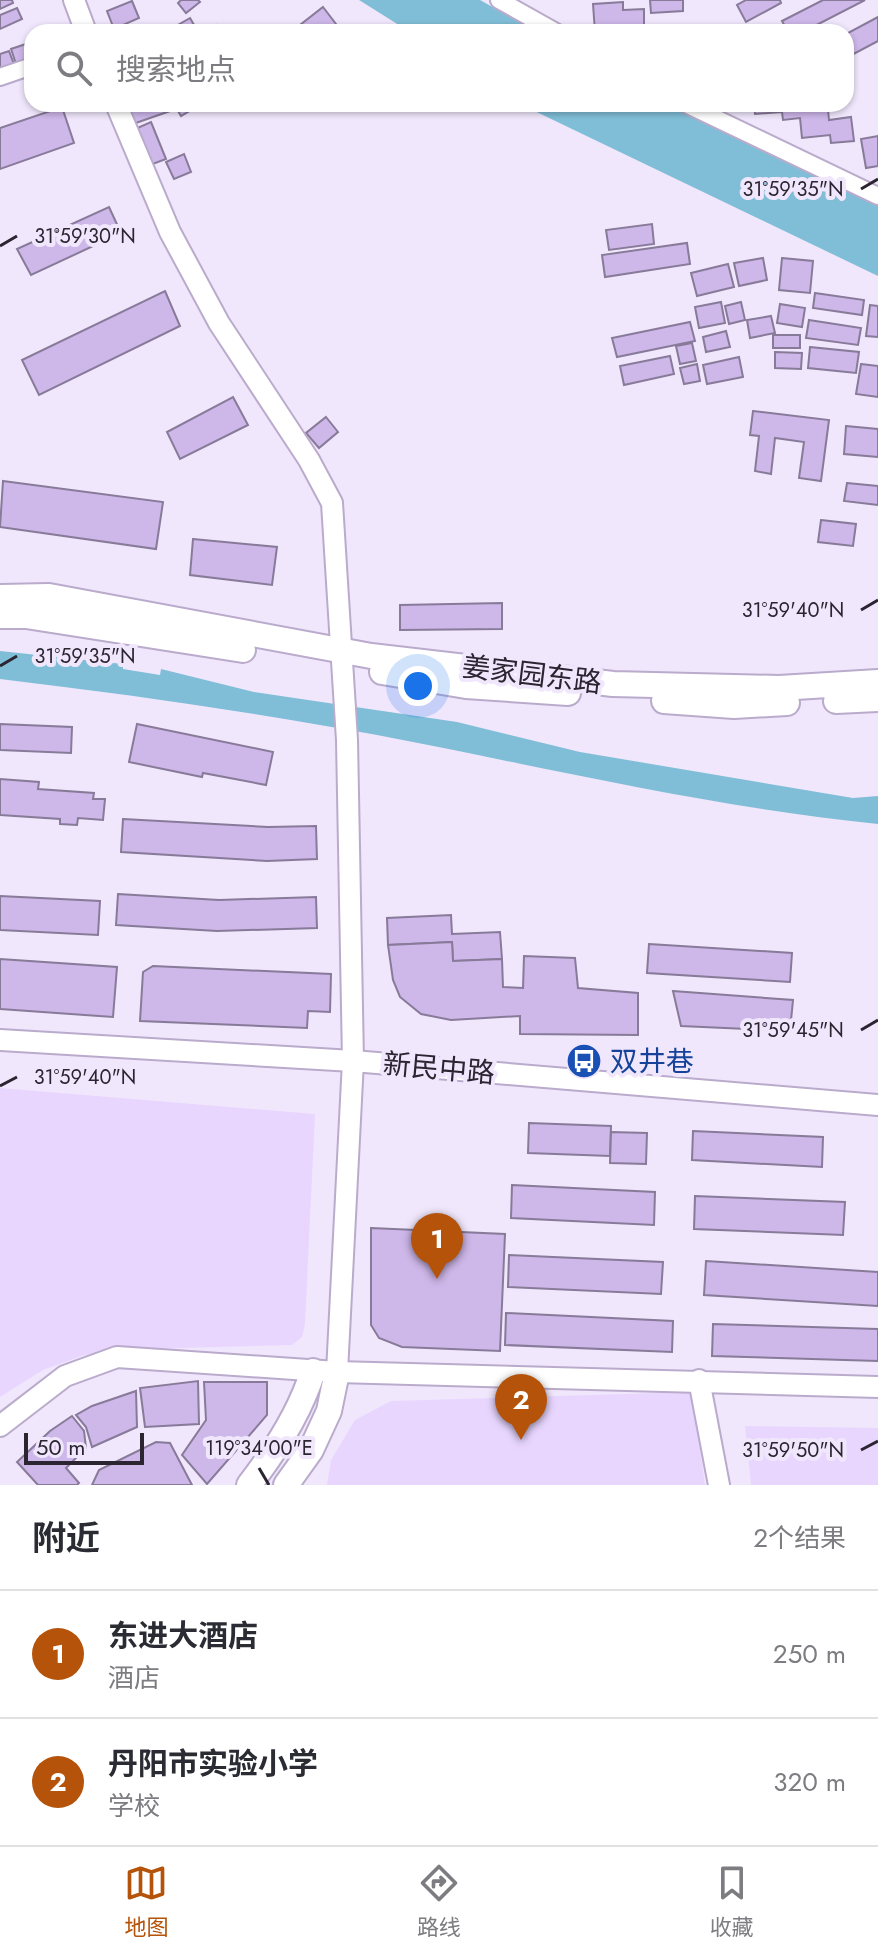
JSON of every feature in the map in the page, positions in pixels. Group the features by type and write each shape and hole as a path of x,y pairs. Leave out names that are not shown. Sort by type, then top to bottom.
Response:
{"main road":[{"name":"姜家园东路","path":"0,597 49,596 466,686 734,706 878,699"},
{"name":"姜家园东路","path":"0,616 40,618 342,659 613,684 779,688 878,682"},
{"path":"249,1485 325,1371"},
{"path":"286,1485 311,1450 329,1411 325,1371"}],"street":[{"path":"74,0 83,24"},
{"path":"499,0 542,24"},
{"path":"0,77 24,69"},
{"path":"119,112 170,232 219,323 309,460 332,503 347,740 353,1061 325,1371"},
{"path":"703,112 878,196"},
{"name":"新民中路","path":"0,1040 353,1061 878,1105"},
{"path":"0,1426 65,1376 117,1357 325,1371 878,1387"},
{"path":"699,1380 719,1485"}],"shaded area":[{"path":"0,1088 315,1114 302,1337 292,1345 142,1349 84,1355 43,1370 0,1397"},
{"path":"692,1392 705,1485 327,1485 331,1460 355,1420 391,1401"},
{"path":"745,1426 878,1428 878,1485 751,1485"}],"water":[{"path":"359,0 480,0 523,24 397,24"},
{"path":"537,112 685,112 878,204 878,276"},
{"path":"0,651 123,664 123,669 160,675 161,669 254,692 457,722 580,752 853,798 878,796 878,824 689,797 283,719 0,679"}],"building":[{"path":"0,0 12,0 13,3 0,9"},
{"path":"181,0 200,2 186,13 178,3"},
{"path":"650,0 683,0 683,11 651,13"},
{"path":"746,0 780,0 781,3 746,22 737,5"},
{"path":"823,0 865,0 818,24 784,24 782,21"},
{"path":"132,1 139,18 125,24 112,24 107,11"},
{"path":"623,2 623,10 644,9 644,24 594,24 593,4"},
{"path":"323,7 336,24 301,24"},
{"path":"17,8 22,19 0,29 0,15"},
{"path":"878,17 878,41 854,54 854,30"},
{"path":"190,18 194,24 180,24"},
{"path":"24,45 24,64 17,67 11,49"},
{"path":"9,51 15,67 0,72 0,54"},
{"path":"47,112 64,112 74,143 0,169 0,128"},
{"path":"129,112 167,112 133,124"},
{"path":"782,112 828,112 829,120 851,117 854,141 831,143 830,135 802,138 800,118 783,120"},
{"path":"151,122 166,159 150,165 135,129"},
{"path":"878,136 878,166 866,168 861,139"},
{"path":"184,154 191,172 174,179 166,162"},
{"path":"109,207 121,233 31,275 17,249"},
{"path":"652,224 654,244 609,250 606,230"},
{"path":"687,243 690,264 605,277 602,255"},
{"path":"763,258 767,280 739,286 734,263"},
{"path":"782,258 813,261 810,293 779,290"},
{"path":"728,264 734,287 697,296 691,273"},
{"path":"165,291 180,326 39,395 22,360"},
{"path":"815,293 864,300 862,315 813,308"},
{"path":"721,302 725,323 699,328 695,307"},
{"path":"741,302 745,320 729,324 725,306"},
{"path":"780,304 805,308 802,327 777,323"},
{"path":"870,305 878,306 878,337 866,336"},
{"path":"771,316 775,333 750,338 747,320"},
{"path":"809,320 861,328 858,345 806,338"},
{"path":"690,322 695,341 617,357 612,338"},
{"path":"726,331 730,347 706,352 703,337"},
{"path":"773,335 800,335 800,348 773,348"},
{"path":"692,343 696,361 680,364 676,346"},
{"path":"810,347 859,352 856,373 808,368"},
{"path":"775,352 802,353 801,369 775,368"},
{"path":"670,356 674,374 624,385 620,366"},
{"path":"739,357 743,377 707,384 703,365"},
{"path":"697,364 700,381 684,384 680,368"},
{"path":"861,364 878,366 878,397 856,394"},
{"path":"233,397 248,425 180,459 167,432"},
{"path":"753,411 829,420 821,481 799,478 804,442 775,438 771,474 755,471 759,436 750,435"},
{"path":"326,417 338,432 319,448 306,433"},
{"path":"846,426 878,429 878,457 844,454"},
{"path":"3,481 163,502 156,549 0,527"},
{"path":"847,483 878,486 878,505 844,501"},
{"path":"821,520 856,524 853,546 818,542"},
{"path":"193,539 277,547 272,585 190,575"},
{"path":"502,603 502,629 400,630 400,605"},
{"path":"0,724 72,727 71,753 0,750"},
{"path":"137,724 273,752 266,785 203,773 202,777 129,762"},
{"path":"0,779 39,782 38,789 94,793 93,799 105,799 103,820 78,818 77,825 60,824 60,819 0,815"},
{"path":"123,819 268,827 316,826 317,859 267,861 121,852"},
{"path":"118,894 219,900 316,897 317,928 217,931 116,925"},
{"path":"0,896 100,901 98,935 0,930"},
{"path":"451,915 452,934 500,932 502,959 453,961 452,942 388,945 387,918"},
{"path":"452,942 453,961 502,959 503,987 523,988 524,956 575,958 578,988 638,993 638,1035 520,1034 520,1016 451,1020 421,1014 400,997 393,980 388,945"},
{"path":"649,944 792,953 790,982 647,973"},
{"path":"0,959 117,967 113,1017 0,1009"},
{"path":"153,966 331,974 330,1012 308,1011 307,1028 140,1021 143,972"},
{"path":"673,991 793,1000 790,1031 681,1026"},
{"path":"529,1123 611,1126 610,1156 528,1153"},
{"path":"693,1131 823,1137 822,1167 692,1160"},
{"path":"611,1132 647,1133 646,1164 610,1163"},
{"path":"512,1185 655,1192 654,1225 511,1218"},
{"path":"695,1196 845,1202 843,1235 694,1229"},
{"path":"371,1228 505,1234 500,1351 402,1347 379,1338 371,1325"},
{"path":"509,1255 663,1262 661,1294 508,1287"},
{"path":"706,1261 878,1272 878,1306 704,1295"},
{"path":"506,1313 673,1321 672,1352 505,1345"},
{"path":"713,1324 878,1329 878,1361 712,1356"},
{"path":"198,1381 199,1424 145,1427 140,1388"},
{"path":"204,1382 267,1382 267,1415 207,1484 182,1455 206,1420"},
{"path":"136,1391 137,1427 92,1447 86,1427 76,1415 92,1406"},
{"path":"72,1416 84,1431 86,1448 66,1468 79,1483 38,1485 17,1462 50,1431"},
{"path":"156,1442 170,1443 192,1485 92,1485 99,1470"}],"place":[{"name":"双井巷","path":"584,1061"},
{"name":"东进大酒店","path":"437,1279"},
{"name":"丹阳市实验小学","path":"521,1440"}]}
